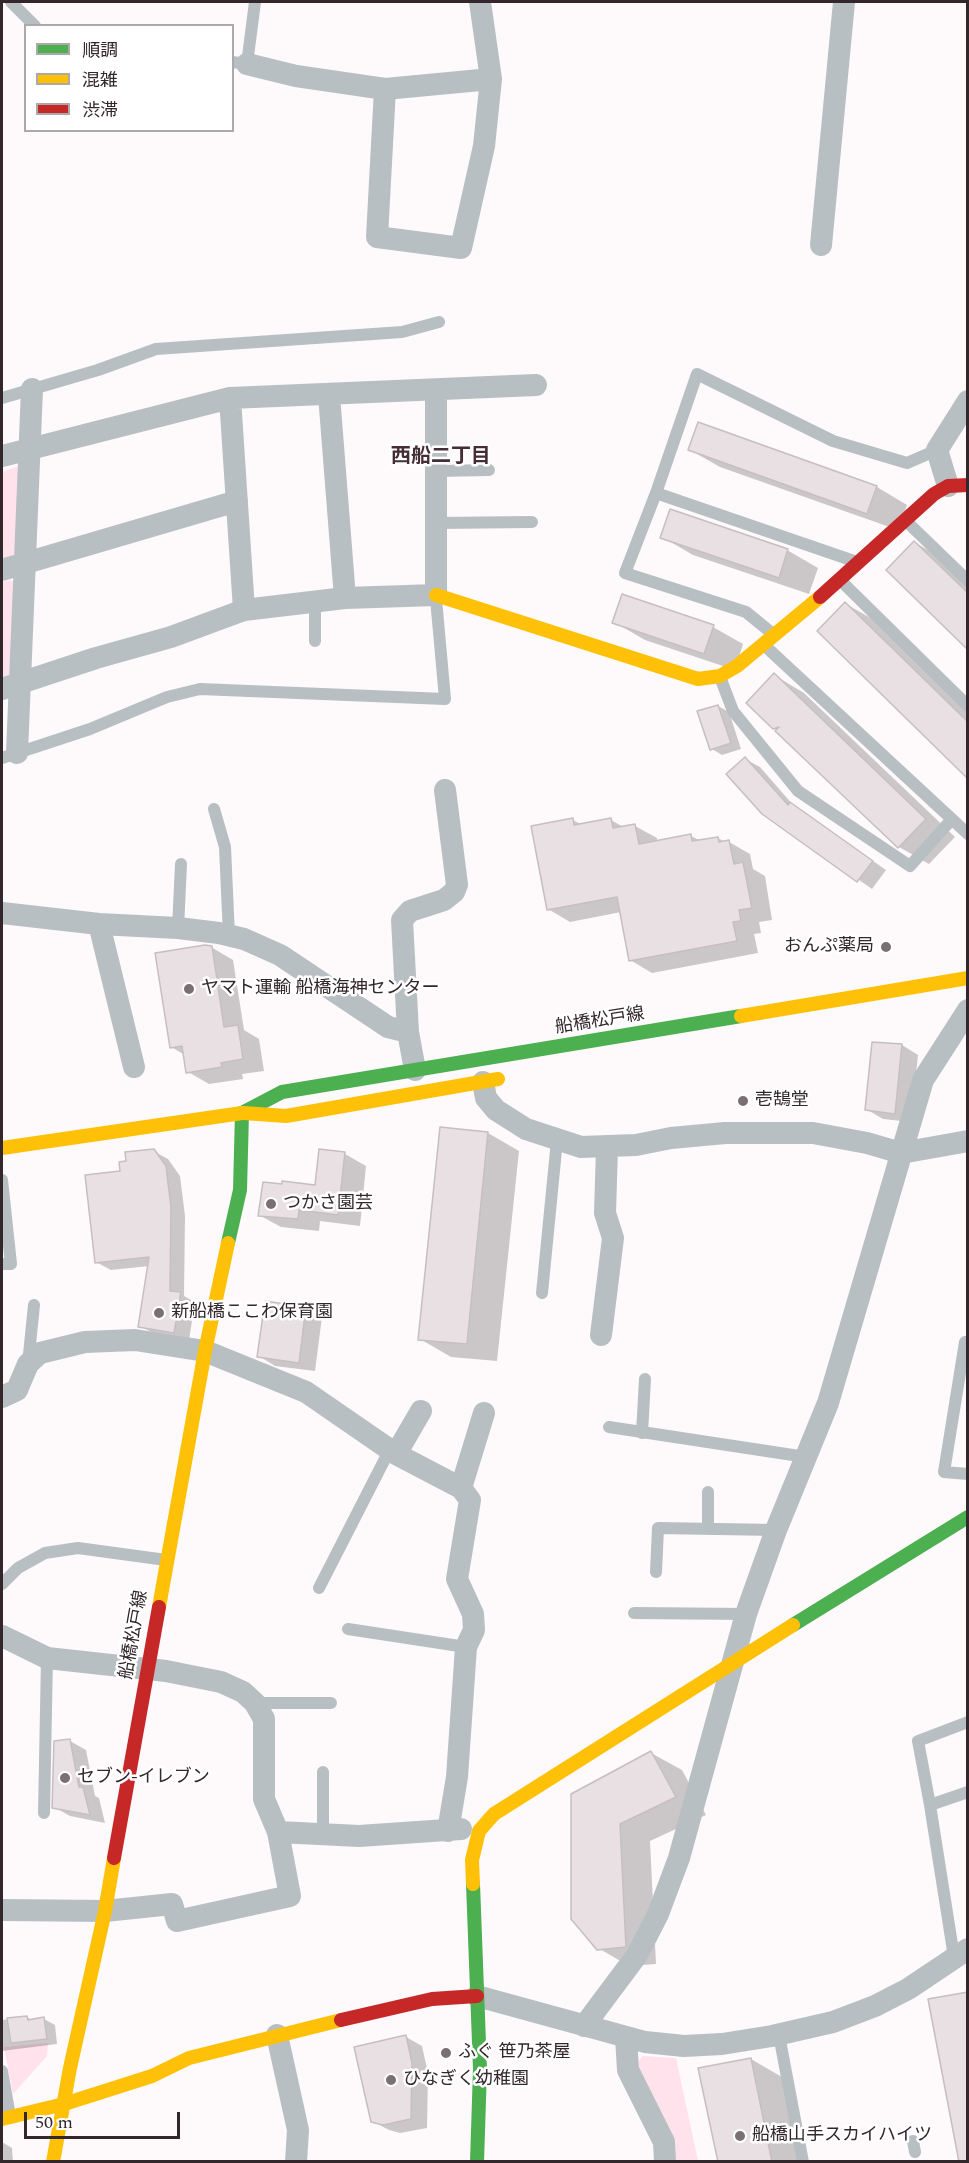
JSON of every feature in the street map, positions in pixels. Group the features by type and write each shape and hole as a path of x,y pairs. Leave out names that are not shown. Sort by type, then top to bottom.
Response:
{"street":[{"path":"385,89 376,237 461,248 484,146 491,79 480,2"},
{"path":"821,245 844,2"},
{"path":"240,63 296,76 385,89 491,79"},
{"path":"2,456 230,398 536,385"},
{"path":"9,756 11,686 24,563 32,389"},
{"path":"436,390 436,595"},
{"path":"329,395 345,598"},
{"path":"230,398 244,610"},
{"path":"11,686 96,658 171,637 244,610 345,598 436,595 698,678 720,676 737,666 775,635 934,494 958,485 937,450 968,401"},
{"path":"2,570 237,501"},
{"path":"415,1070 408,1032 402,920 410,911 444,900 454,892 457,885 445,790"},
{"path":"2,913 99,924 178,928 244,939 280,954 388,1027 408,1032"},
{"path":"99,924 134,1067"},
{"name":"船橋松戸線","path":"53,2162 105,1911 205,1351 240,1190 242,1113 282,1092 968,978"},
{"path":"584,2026 637,1955 658,1914 679,1858 735,1661 746,1614 776,1530 828,1403 924,1080 964,1004"},
{"path":"2,1148 242,1113 286,1116 516,1076"},
{"path":"483,1082 486,1098 496,1110 526,1129 581,1147 608,1148 671,1138 725,1133 813,1133 867,1143 901,1153 968,1141"},
{"path":"601,1335 613,1238 605,1213 608,1148"},
{"path":"2,1396 17,1390 28,1364 40,1353 85,1342 135,1340 205,1351 306,1392 393,1451 461,1488 470,1500 457,1578 472,1614 474,1630 466,1647 457,1777 448,1831"},
{"path":"393,1451 421,1411"},
{"path":"461,1488 484,1413"},
{"path":"477,2162 480,2069 472,1860 479,1831 494,1814 968,1517"},
{"path":"2,1636 47,1658 148,1668 221,1682 243,1692 255,1703 264,1719 264,1799 278,1832 290,1896 177,1921 172,1904 105,1911 2,1910"},
{"path":"278,1832 360,1836 467,1829 479,1831"},
{"path":"6,2118 64,2104 152,2076 189,2058 432,1999 477,1996 645,2042 684,2046 722,2044 778,2035 833,2022 875,2006 908,1989 961,1953"},
{"path":"277,2035 298,2130 296,2162"},
{"path":"626,2037 628,2070 664,2142 665,2162"}],"lane":[{"path":"11,2 33,24"},
{"path":"240,63 255,2"},
{"path":"2,398 98,370 156,349 402,332 439,322"},
{"path":"775,635 746,612 625,573 656,493 697,374 833,441 907,463 937,450"},
{"path":"436,471 489,470"},
{"path":"656,493 858,562"},
{"path":"905,520 968,581"},
{"path":"436,523 532,522"},
{"path":"839,579 968,706"},
{"path":"9,756 90,729 167,697 200,689 446,699 436,595"},
{"path":"315,602 315,641"},
{"path":"764,644 968,834"},
{"path":"720,676 733,711 798,791 910,866 952,819"},
{"path":"214,809 225,847 229,936"},
{"path":"178,928 180,864"},
{"path":"542,1293 557,1140"},
{"path":"2,1180 11,1264 2,1264"},
{"path":"28,1364 34,1305"},
{"path":"964,1342 944,1472 968,1474"},
{"path":"642,1433 645,1379"},
{"path":"609,1427 806,1457"},
{"path":"319,1588 393,1451"},
{"path":"708,1492 708,1529"},
{"path":"656,1572 658,1528 776,1530"},
{"path":"2,1584 18,1568 45,1553 78,1548 166,1560"},
{"path":"634,1613 746,1614"},
{"path":"348,1629 466,1647"},
{"path":"44,1813 47,1658"},
{"path":"255,1703 331,1703"},
{"path":"961,1953 918,1741 968,1722"},
{"path":"323,1834 324,1772"},
{"path":"930,1805 968,1792"},
{"path":"778,2035 803,2162"},
{"path":"2,2071 6,2118"}],"shaded area":[{"path":"19,466 18,545 12,558 2,560 2,472"},
{"path":"11,580 16,584 9,679 2,681 2,582"},
{"path":"48,2043 47,2056 13,2094 4,2047"},
{"path":"642,2056 676,2058 698,2161 671,2161 636,2066"}],"building":[{"path":"698,422 877,486 867,514 688,450"},
{"path":"670,509 788,549 779,578 660,538"},
{"path":"914,541 968,593 968,650 886,570"},
{"path":"622,594 714,625 704,654 612,623"},
{"path":"845,602 968,722 968,779 817,631"},
{"path":"774,673 926,819 898,848 775,731 779,727 773,729 746,703"},
{"path":"718,705 731,743 710,750 697,711"},
{"path":"745,757 788,805 790,802 873,861 857,882 762,814 726,774"},
{"path":"573,818 574,825 611,818 613,828 635,824 639,844 691,834 692,841 718,837 719,842 729,840 734,864 743,862 752,908 739,910 741,921 733,922 737,941 629,961 617,897 547,910 531,826"},
{"name":"ヤマト運輸 船橋海神センター","path":"205,945 212,946 224,1027 238,1025 243,1059 221,1063 222,1067 186,1073 182,1046 170,1048 155,953"},
{"path":"872,1042 902,1044 895,1114 865,1110"},
{"path":"440,1127 488,1132 467,1344 418,1340"},
{"path":"154,1149 166,1166 171,1207 170,1291 181,1292 174,1333 138,1327 149,1257 95,1263 85,1175 120,1171 119,1162 126,1161 125,1152"},
{"path":"319,1149 345,1152 338,1215 299,1210 298,1219 258,1216 263,1182 282,1184 282,1181 315,1185"},
{"path":"265,1301 306,1307 299,1363 257,1357"},
{"path":"70,1739 79,1787 83,1787 90,1815 52,1808 54,1741"},
{"path":"651,1751 676,1797 620,1824 626,1947 597,1950 571,1919 571,1794"},
{"path":"968,1992 968,2162 959,2162 928,1999"},
{"path":"27,2016 28,2020 44,2017 47,2039 11,2043 7,2018"},
{"path":"406,2035 412,2063 411,2119 383,2125 371,2122 354,2047"},
{"path":"751,2058 772,2162 718,2162 698,2068"}],"traffic: fast":[{"path":"242,1113 282,1092 741,1016"},
{"path":"228,1243 240,1190 242,1113"},
{"path":"793,1625 968,1517"},
{"path":"473,1884 480,2069 477,2162"}],"traffic: slow":[{"path":"436,595 698,679 720,676 737,666 820,597"},
{"path":"741,1016 968,978"},
{"path":"244,1113 286,1116 498,1079"},
{"path":"2,1148 242,1113"},
{"path":"159,1607 205,1351 228,1243"},
{"path":"473,1884 472,1860 479,1831 494,1814 793,1625"},
{"path":"53,2162 70,2068 105,1911 114,1858"},
{"path":"2,2119 64,2104 152,2076 189,2058 341,2020"}],"traffic: jam":[{"path":"820,597 934,494 948,486 968,485"},
{"path":"114,1858 159,1607"},
{"path":"341,2020 432,1999 477,1996"}],"place":[{"name":"おんぷ薬局","path":"886,947"},
{"name":"ヤマト運輸 船橋海神センター","path":"189,989"},
{"name":"壱鵠堂","path":"743,1101"},
{"name":"つかさ園芸","path":"271,1204"},
{"name":"新船橋ここわ保育園","path":"159,1313"},
{"name":"セブン-イレブン","path":"65,1778"},
{"name":"ふぐ 笹乃茶屋","path":"446,2053"},
{"name":"ひなぎく幼稚園","path":"391,2080"},
{"name":"船橋山手スカイハイツ","path":"740,2136"}],"district":[{"name":"西船二丁目","path":"441,458"}]}
